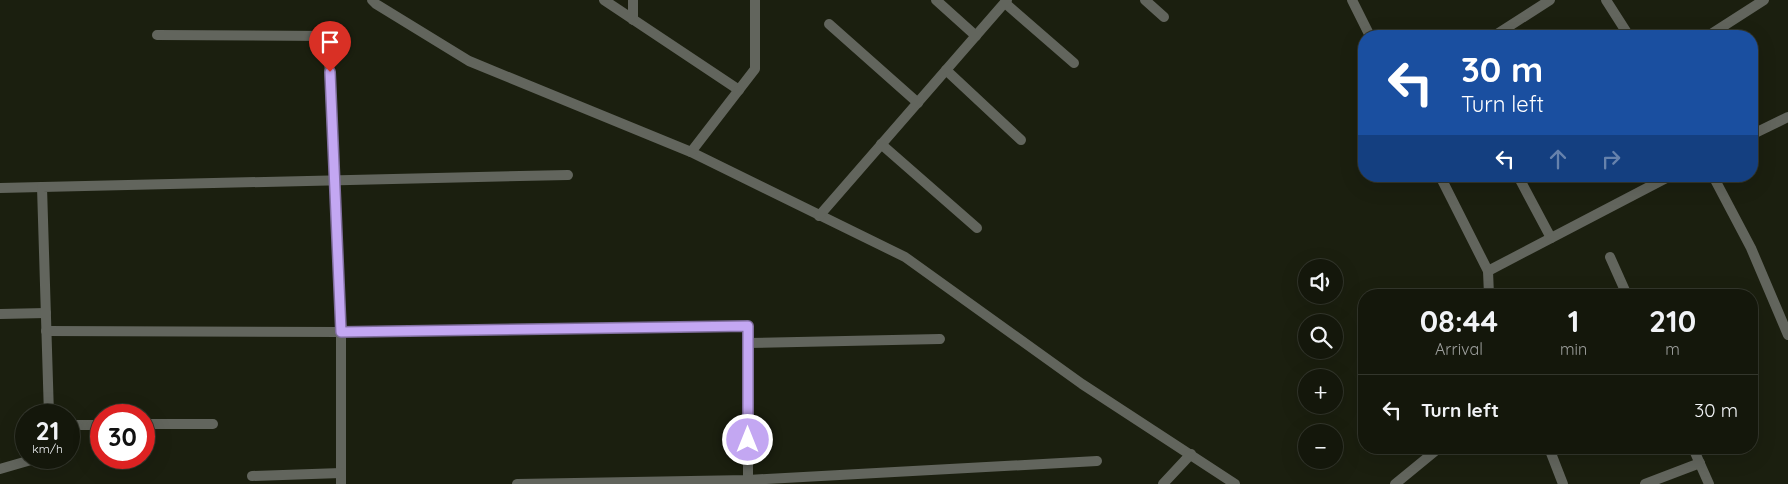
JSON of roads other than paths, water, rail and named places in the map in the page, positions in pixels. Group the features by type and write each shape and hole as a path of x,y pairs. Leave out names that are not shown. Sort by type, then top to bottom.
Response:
{"street":[{"path":"372,0 469,60 691,152 905,257 1082,384 1235,484"},
{"path":"604,0 738,90"},
{"path":"633,0 634,20"},
{"path":"691,152 755,69 755,0"},
{"path":"936,0 976,36"},
{"path":"1145,0 1164,18"},
{"path":"1503,30 1550,0"},
{"path":"1606,0 1625,30"},
{"path":"1717,30 1764,0"},
{"path":"819,216 1006,1 1074,63"},
{"path":"1354,1 1367,30"},
{"path":"828,24 918,103"},
{"path":"157,35 328,36 341,332 341,479 252,476"},
{"path":"946,70 1021,140"},
{"path":"1758,132 1788,117"},
{"path":"881,144 977,228"},
{"path":"0,188 568,175"},
{"path":"1443,182 1488,271 1489,289"},
{"path":"1521,182 1551,238"},
{"path":"1488,271 1658,182"},
{"path":"1716,182 1751,248 1788,335"},
{"path":"42,187 49,404"},
{"path":"1610,257 1624,289"},
{"path":"0,314 46,313"},
{"path":"46,331 341,332 748,326 748,482"},
{"path":"748,343 940,339"},
{"path":"155,424 213,424"},
{"path":"1164,484 1191,454"},
{"path":"1395,484 1432,454"},
{"path":"1551,454 1563,484"},
{"path":"1696,454 1709,484"},
{"path":"517,484 748,482 1096,461"},
{"path":"1645,484 1700,463"},
{"path":"0,469 15,465"}]}
